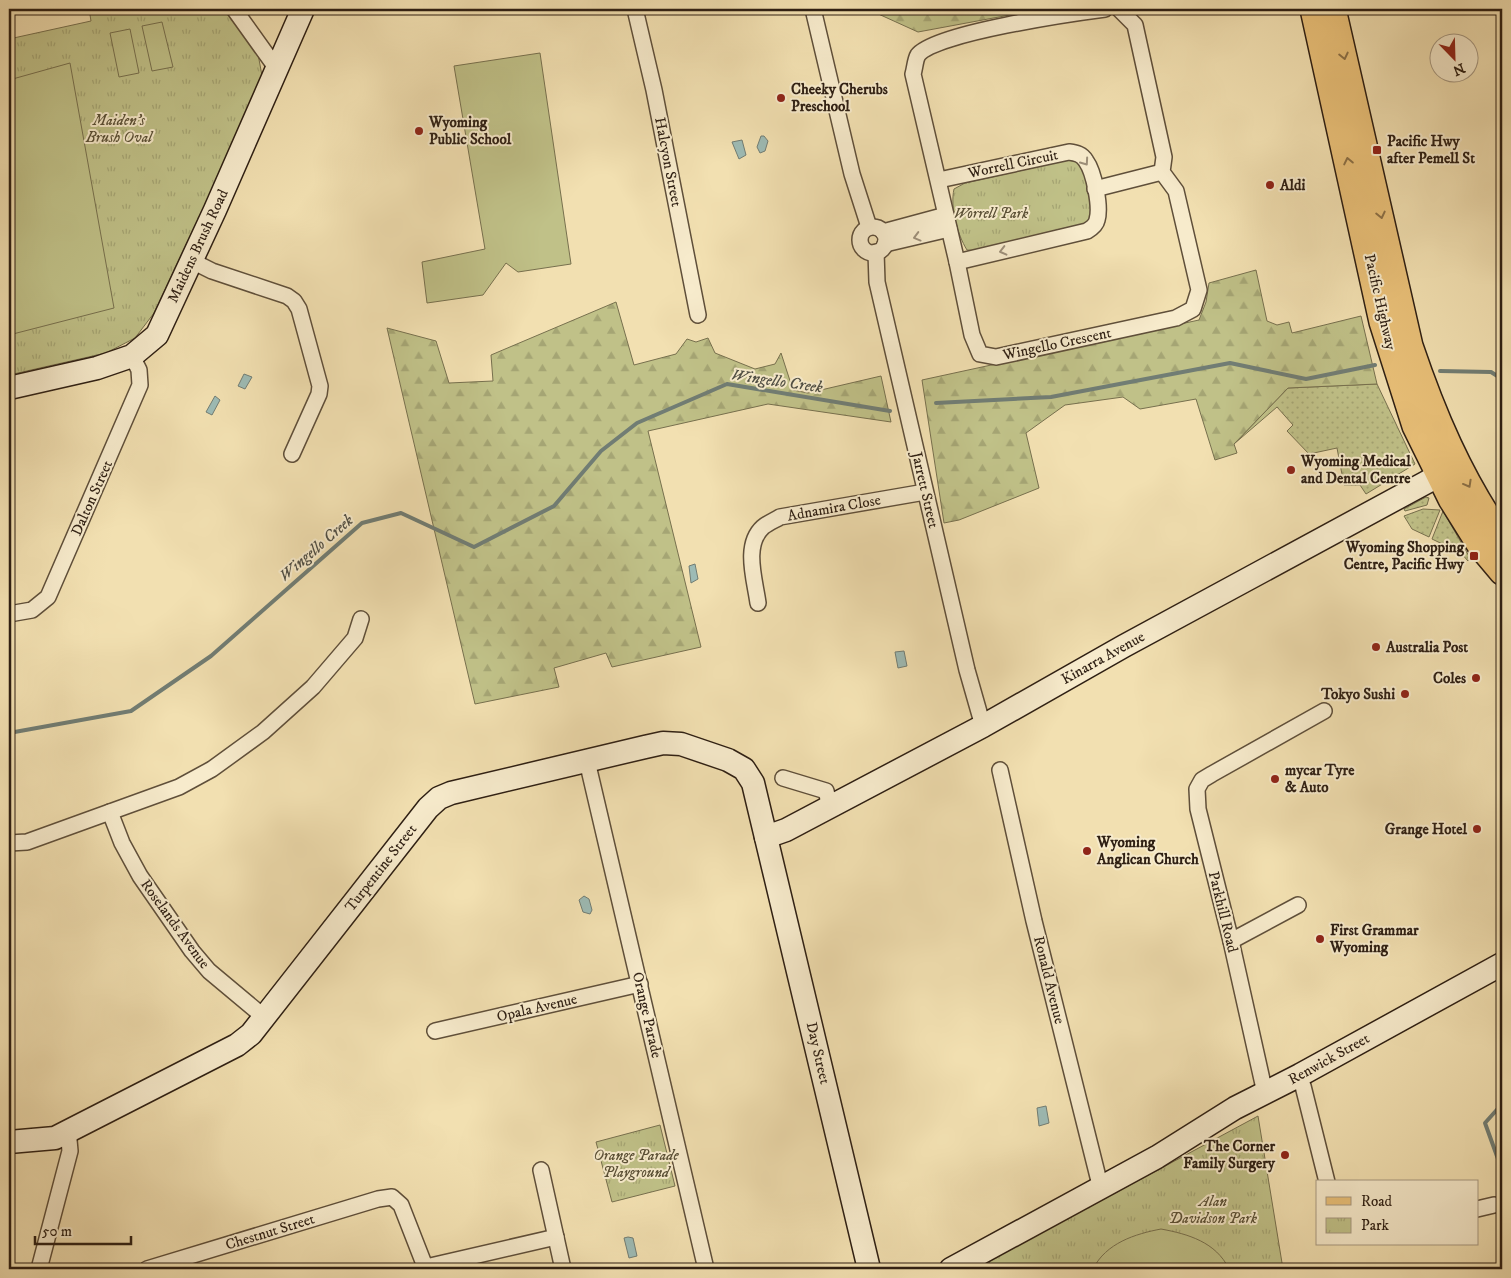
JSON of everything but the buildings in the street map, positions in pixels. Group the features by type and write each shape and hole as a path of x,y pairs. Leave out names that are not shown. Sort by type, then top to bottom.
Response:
{"main road":[{"name":"Pacific Highway","path":"1313,9 1382,322 1415,426 1438,476 1481,547 1502,572"},
{"name":"Pacific Highway","path":"1333,9 1410,346 1425,390 1447,443 1470,487 1502,538"},
{"path":"1410,346 1413,379 1418,398 1443,463 1443,470 1438,476"}],"street":[{"path":"234,9 277,69"},
{"name":"Maidens Brush Road","path":"9,388 97,368 132,356 157,335 192,261 303,9"},
{"name":"Halcyon Street","path":"635,9 654,90 698,315"},
{"name":"Jarrett Street","path":"813,9 852,174 878,239 877,282 925,492 975,701 983,726"},
{"name":"Wingello Crescent","path":"1105,9 1013,24 933,44 918,55 913,74 939,180 972,335 980,354 996,357 1176,318 1193,309 1199,290 1176,191 1162,172"},
{"path":"1095,189 1162,172 1164,157 1135,25 1119,9"},
{"name":"Worrell Circuit","path":"939,180 1069,152 1079,154 1086,160 1095,189 1098,218 1094,226 1087,231 957,262"},
{"path":"878,239 947,222"},
{"path":"192,261 212,271 287,296 294,301 299,309 320,386 319,394 292,454"},
{"name":"Dalton Street","path":"9,614 32,610 48,597 140,385 139,370 132,356"},
{"name":"Kinarra Avenue","path":"766,837 786,830 983,726 1124,646 1438,476"},
{"name":"Adnamira Close","path":"758,603 752,559 753,544 763,527 780,517 925,492"},
{"path":"9,843 27,842 179,787 212,769 263,732 313,687 355,638 361,618"},
{"name":"Parkhill Road","path":"1266,1099 1231,941 1204,836 1197,789 1202,780 1324,711"},
{"name":"Turpentine Street","path":"9,1142 49,1139 66,1133 237,1045 251,1034 422,815 439,798 663,743 681,744 728,760 744,769 753,783 766,837"},
{"name":"Orange Parade","path":"587,761 706,1269"},
{"name":"Ronald Avenue","path":"1000,770 1034,921 1101,1189"},
{"path":"783,778 826,791 830,807"},
{"name":"Roselands Avenue","path":"110,812 122,843 140,876 192,951 209,971 264,1018"},
{"name":"Day Street","path":"766,837 869,1269"},
{"path":"1231,941 1298,905"},
{"name":"Renwick Street","path":"1301,1081 1502,964"},
{"path":"1379,1045 1407,1024 1443,1004 1459,988 1476,986 1502,972"},
{"name":"Renwick Street","path":"951,1269 1158,1157 1218,1131 1266,1099 1379,1045 1502,979"},
{"name":"Opala Avenue","path":"435,1031 640,984"},
{"path":"1301,1081 1326,1180"},
{"path":"38,1269 70,1151 70,1140 66,1133"},
{"path":"541,1170 563,1269"},
{"name":"Chestnut Street","path":"147,1269 378,1199 392,1197 401,1205 426,1268"},
{"path":"1478,1209 1494,1205"},
{"path":"426,1268 556,1237"}],"green space":[{"name":"Maiden's Brush Oval","path":"89,9 224,9 258,54 263,81 154,313 135,338 106,353 9,375 9,39 91,21"},
{"path":"873,9 1042,9 918,32 874,12"},
{"path":"162,22 173,67 152,71 142,26"},
{"path":"130,29 139,73 119,77 110,33"},
{"path":"540,53 571,264 518,272 506,263 483,295 427,303 422,262 485,249 454,66"},
{"path":"70,63 114,308 9,335 9,80"},
{"name":"Worrell Park","path":"1068,160 1078,162 1084,170 1094,212 1091,220 1083,226 980,251 967,250 955,220 954,189 965,183"},
{"path":"1256,270 1267,321 1277,325 1289,322 1292,333 1361,316 1377,384 1288,388 1234,444 1237,453 1215,460 1196,399 1140,409 1123,397 1065,405 1026,433 1039,488 959,520 944,523 922,380 1199,320 1206,302 1209,283"},
{"path":"616,302 634,365 676,354 687,339 696,342 708,338 715,353 755,369 775,364 781,353 793,390 808,393 881,376 891,422 768,404 648,431 701,647 612,667 606,653 554,668 559,687 475,704 387,328 436,341 449,383 493,381 491,355"},
{"path":"1377,384 1415,464 1366,494 1360,485 1344,485 1337,448 1309,454 1287,431 1293,425 1277,407 1234,444 1288,388"},
{"path":"1426,497 1429,498 1427,505 1405,511 1404,509"},
{"path":"1423,509 1440,510 1429,537 1412,529 1404,516"},
{"path":"1443,511 1470,558 1468,561 1461,553 1432,539"},
{"name":"Alan Davidson Park","path":"1258,1116 1283,1269 992,1269 989,1261"},
{"name":"Orange Parade Playground","path":"660,1125 675,1186 612,1202 596,1142"},
{"path":"1161,1229 1191,1237 1209,1246 1217,1252 1229,1269 1093,1269 1105,1252 1113,1246 1131,1237"}],"water":[{"path":"761,136 764,136 768,141 765,151 760,153 757,147"},
{"path":"742,140 746,155 739,159 732,142"},
{"path":"244,374 252,377 245,389 238,386"},
{"path":"215,396 220,400 212,415 206,412"},
{"path":"695,564 698,579 691,583 689,566"},
{"path":"904,651 907,666 898,668 895,652"},
{"path":"584,896 589,899 592,910 590,914 583,912 579,900"},
{"path":"1046,1106 1049,1123 1039,1126 1037,1108"},
{"path":"624,1238 633,1238 637,1256 629,1258"}],"waterway":[{"name":"Wingello Creek","path":"936,403 1051,397 1230,363 1306,379 1375,365"},
{"name":"Wingello Creek","path":"1440,371 1491,372 1502,379"},
{"name":"Wingello Creek","path":"9,733 131,711 211,656 362,523 401,513 474,547 554,506 601,451 637,423 727,384 890,411"},
{"path":"1502,1104 1485,1123 1502,1170"}],"place":[{"name":"Cheeky Cherubs Preschool","path":"781,98"},
{"name":"Wyoming Public School","path":"419,131"},
{"name":"Pacific Hwy after Pemell St","path":"1377,150"},
{"name":"Aldi","path":"1270,185"},
{"name":"Wyoming Medical and Dental Centre","path":"1291,470"},
{"name":"Wyoming Shopping Centre, Pacific Hwy","path":"1474,556"},
{"name":"Australia Post","path":"1376,647"},
{"name":"Coles","path":"1476,678"},
{"name":"Tokyo Sushi","path":"1405,694"},
{"name":"mycar Tyre & Auto","path":"1275,779"},
{"name":"Grange Hotel","path":"1477,829"},
{"name":"Wyoming Anglican Church","path":"1087,851"},
{"name":"First Grammar Wyoming","path":"1320,939"},
{"name":"The Corner Family Surgery","path":"1285,1155"}]}
